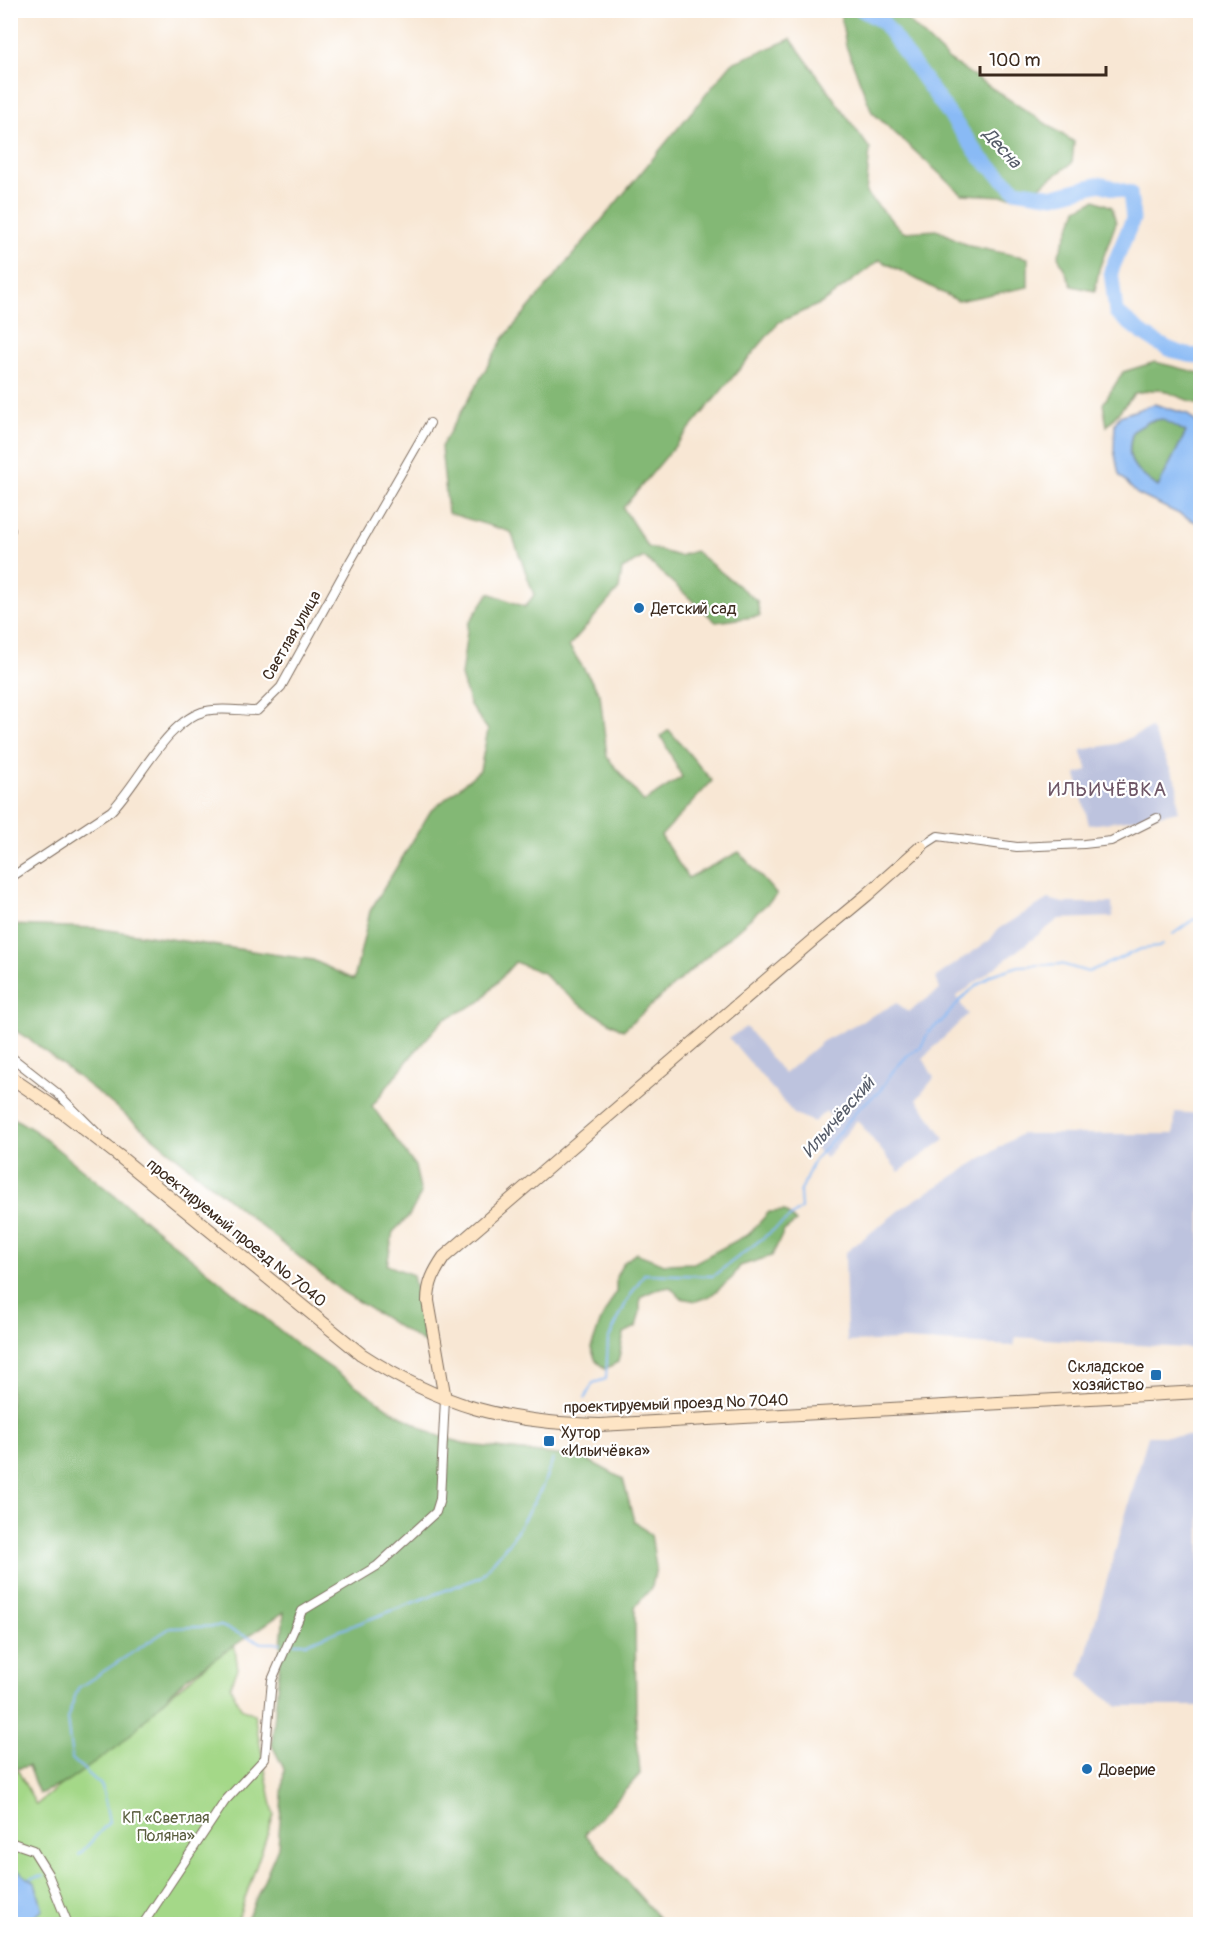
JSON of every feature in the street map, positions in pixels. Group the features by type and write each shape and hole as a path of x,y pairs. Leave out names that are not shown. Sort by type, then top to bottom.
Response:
{"main road":[{"path":"445,1399 428,1301 428,1287 444,1257 921,847"},
{"name":"проектируемый проезд № 7040","path":"10,1077 66,1115 119,1156 361,1354 393,1375 445,1399 510,1417 555,1424 600,1425 1200,1392"}],"street":[{"name":"Светлая улица","path":"10,878 111,811 185,719 207,710 257,711 280,687 430,423"},
{"path":"921,847 938,836 1017,847 1111,841 1157,818"},
{"path":"10,1056 57,1093 119,1156"},
{"path":"143,1924 225,1801 265,1758 272,1680 302,1611 377,1566 436,1512 440,1499 445,1399"},
{"path":"10,1842 33,1850 48,1874 68,1924"}],"shaded area":[{"path":"1151,728 1177,784 1178,811 1089,825 1076,774 1088,771 1081,750 1116,744"},
{"path":"1048,899 1063,903 1112,903 1113,917 1059,919 956,997 968,1014 923,1058 934,1078 917,1099 945,1139 899,1172 857,1120 826,1158 816,1148 835,1121 826,1111 814,1122 794,1114 729,1038 746,1027 784,1074 823,1041 897,1003 908,1012 940,990 936,977 990,940 998,929"},
{"path":"1175,1112 1200,1114 1200,1349 1016,1337 1014,1346 903,1340 847,1342 845,1253 902,1208 1021,1134 1174,1134"},
{"path":"1148,1436 1200,1436 1200,1706 1119,1706 1103,1696 1080,1675"}],"green space":[{"path":"840,11 898,11 949,60 1074,142 1072,163 1025,197 962,194 872,112 846,46"},
{"path":"791,39 870,149 866,193 903,232 938,230 969,246 1028,258 1028,287 958,301 880,260 822,303 779,322 623,508 648,547 679,556 695,551 757,601 760,616 716,622 644,557 622,569 619,589 569,646 600,694 607,757 644,802 682,777 661,736 669,730 712,781 661,836 688,878 739,852 777,895 623,1030 580,1005 543,973 515,962 480,1002 443,1020 372,1106 415,1166 421,1194 409,1216 393,1232 387,1265 413,1275 426,1344 341,1291 107,1100 32,1041 11,1028 11,925 95,928 313,960 354,980 370,911 430,812 480,770 488,730 470,705 461,676 468,624 489,593 525,607 534,595 511,532 448,513 441,447 503,339 732,63"},
{"path":"1095,200 1112,207 1116,223 1099,269 1095,291 1072,286 1058,256 1077,209"},
{"path":"1155,362 1200,373 1200,405 1159,389 1135,393 1107,426 1103,404 1123,372"},
{"path":"1162,419 1186,432 1158,487 1137,470 1130,451 1133,431 1150,421"},
{"path":"10,1116 34,1130 298,1345 391,1410 433,1434 469,1445 584,1458 623,1479 634,1521 651,1535 656,1567 652,1587 635,1607 636,1728 640,1774 585,1834 664,1924 245,1924 278,1847 284,1769 272,1745 284,1612 185,1679 120,1745 67,1782 39,1794 28,1766 11,1770"},
{"path":"785,1211 796,1222 784,1231 772,1256 740,1266 732,1278 710,1296 696,1301 681,1298 670,1287 655,1290 640,1297 640,1312 636,1327 624,1333 618,1362 605,1369 596,1361 591,1348 601,1320 616,1292 616,1277 623,1263 636,1253 664,1264 694,1263 749,1234 769,1212"},
{"name":"КП «Светлая Поляна»","path":"234,1643 238,1669 230,1686 241,1708 254,1714 274,1815 236,1924 11,1924 10,1770 18,1771 36,1805"}],"water":[{"path":"1154,404 1187,414 1200,426 1200,524 1137,494 1119,475 1114,450 1115,423 1120,416","holes":["1162,419 1186,432 1158,487 1137,470 1130,458 1129,450 1133,431 1150,421"]},
{"path":"10,1865 35,1883 43,1910 24,1924 11,1924"}],"waterway":[{"name":"Десна","path":"862,10 883,22 980,157 1015,190 1054,196 1100,184 1130,193 1133,219 1111,271 1116,312 1155,342 1177,352 1200,356"},
{"path":"1173,934 1194,919 1200,920"},
{"name":"Ильичёвский","path":"585,1398 593,1383 606,1379 608,1340 627,1301 644,1274 713,1276 801,1209 800,1193 813,1162 861,1106 879,1092 893,1071 908,1055 921,1047 929,1031 941,1022 966,994 991,975 1019,966 1061,964 1088,972 1141,949 1159,947 1163,944"},
{"path":"295,1643 307,1643 480,1577 512,1539 542,1488 553,1459"},
{"path":"79,1855 109,1822 102,1786 72,1759 67,1719 78,1688 170,1628 221,1626 262,1643 281,1643"},
{"path":"31,1878 44,1876"}],"place":[{"name":"Детский сад","path":"639,608"},
{"name":"Складское хозяйство","path":"1156,1375"},
{"name":"Хутор «Ильичёвка»","path":"549,1441"},
{"name":"Доверие","path":"1087,1769"}],"district":[{"name":"ИЛЬИЧЁВКА","path":"1108,789"}]}
